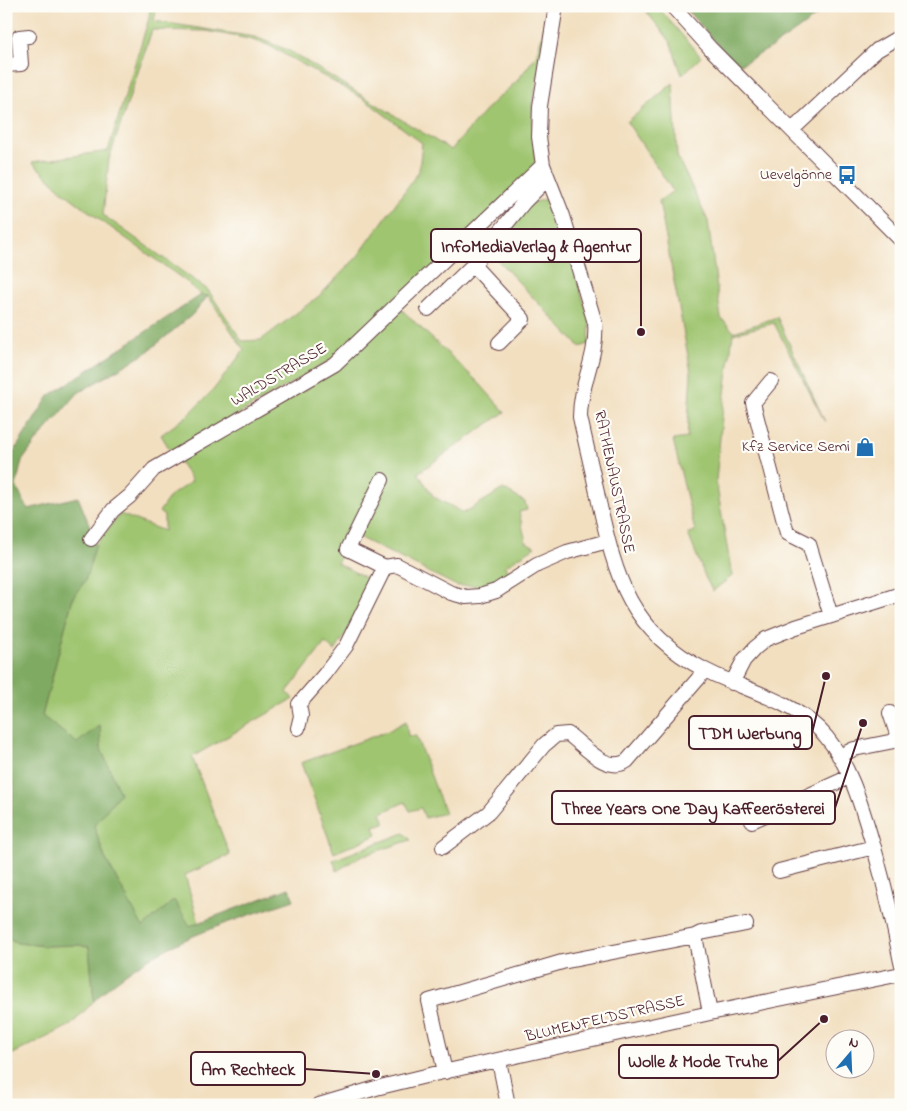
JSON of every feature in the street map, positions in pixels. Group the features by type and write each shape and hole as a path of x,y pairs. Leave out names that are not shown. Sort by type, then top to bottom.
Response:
{"street":[{"name":"RATHENAUSTRASSE","path":"556,6 540,106 539,137 543,165 563,216 595,323 595,350 583,388 580,402 580,417 614,566 626,594 645,624 660,640 704,670 779,703 809,721 826,736 839,756 862,807 890,906 901,962"},
{"path":"672,6 710,48 901,240"},
{"path":"6,65 21,64 19,37 29,36"},
{"path":"792,130 877,50 901,36"},
{"name":"WALDSTRASSE","path":"91,540 113,510 130,496 154,469 335,364 543,165"},
{"path":"428,308 473,265 524,202 548,179"},
{"path":"473,265 523,319 499,343"},
{"path":"771,381 753,403 787,533 809,544 831,616"},
{"path":"382,480 348,549 385,567 397,565 451,593 480,596 496,591 537,565 567,552 608,541"},
{"path":"298,728 301,716 299,704 346,646 385,567"},
{"path":"732,683 744,660 766,639 901,594"},
{"path":"443,847 489,812 544,746 556,735 568,734 605,763 615,765 627,761 704,670"},
{"path":"839,756 854,749 900,741 890,712"},
{"path":"752,821 849,776"},
{"path":"779,871 874,847"},
{"path":"445,1072 429,1001 562,962 746,924"},
{"path":"695,936 710,1013"},
{"name":"BLUMENFELDSTRASSE","path":"319,1105 394,1083 710,1013 901,974"},
{"path":"499,1060 508,1105"}],"green space":[{"path":"150,6 157,6 154,21 255,37 288,50 451,150 490,105 517,81 536,56 543,33 547,6 552,6 532,105 536,168 350,349 172,453 161,435 187,416 214,389 244,350 208,296 201,295 187,282 63,192 32,162 108,151 149,18","holes":["152,30 206,31 249,39 268,45 364,99 422,143 419,171 358,256 319,296 261,340 242,341 208,290 103,215 109,159"]},
{"path":"642,6 657,6 701,57 682,75 670,41"},
{"path":"683,6 828,6 784,39 737,66"},
{"path":"673,83 677,156 708,221 721,318 734,332 777,317 825,422 774,323 733,334 722,416 716,481 732,576 713,591 706,579 688,534 695,531 673,440 687,438 691,372 659,201 673,191 627,122"},
{"path":"549,198 558,217 590,322 589,344 580,347 489,251 529,204"},
{"path":"201,295 208,296 192,315 146,353 78,393 22,461 16,486 28,509 78,497 91,529 87,539 96,544 85,581 73,597 42,716 77,743 100,725 101,749 120,793 94,826 105,858 143,927 174,900 190,926 289,888 294,900 205,931 163,951 119,979 94,1001 89,947 17,943 6,936 6,817 10,819 14,784 6,771 6,464 49,396"},
{"path":"402,310 479,383 505,412 418,473 434,497 464,513 503,489 525,502 527,510 519,512 526,542 535,547 505,566 509,574 485,585 457,586 352,534 337,563 372,581 347,632 335,651 325,643 287,692 293,699 192,757 230,855 185,875 199,923 189,926 143,928 105,858 94,826 119,793 101,749 100,725 77,744 42,716 73,597 85,581 96,544 120,514 164,531 164,516 159,512 170,496 192,481 179,461 351,356"},
{"path":"406,721 408,736 416,736 445,813 425,818 421,808 410,811 405,802 381,813 385,823 374,826 377,835 334,853 301,763 388,731"},
{"path":"404,833 411,840 359,857 337,871 333,860"},
{"path":"6,936 17,943 89,947 94,1001 71,1025 11,1055 6,1029"}],"place":[{"name":"Uevelgönne","path":"847,175"},
{"name":"InfoMediaVerlag & Agentur","path":"641,332"},
{"name":"Kfz Service Semi","path":"865,447"},
{"name":"TDM Werbung","path":"826,676"},
{"name":"Three Years One Day Kaffeerösterei","path":"863,723"},
{"name":"Wolle & Mode Truhe","path":"824,1019"},
{"name":"Am Rechteck","path":"376,1074"}]}
